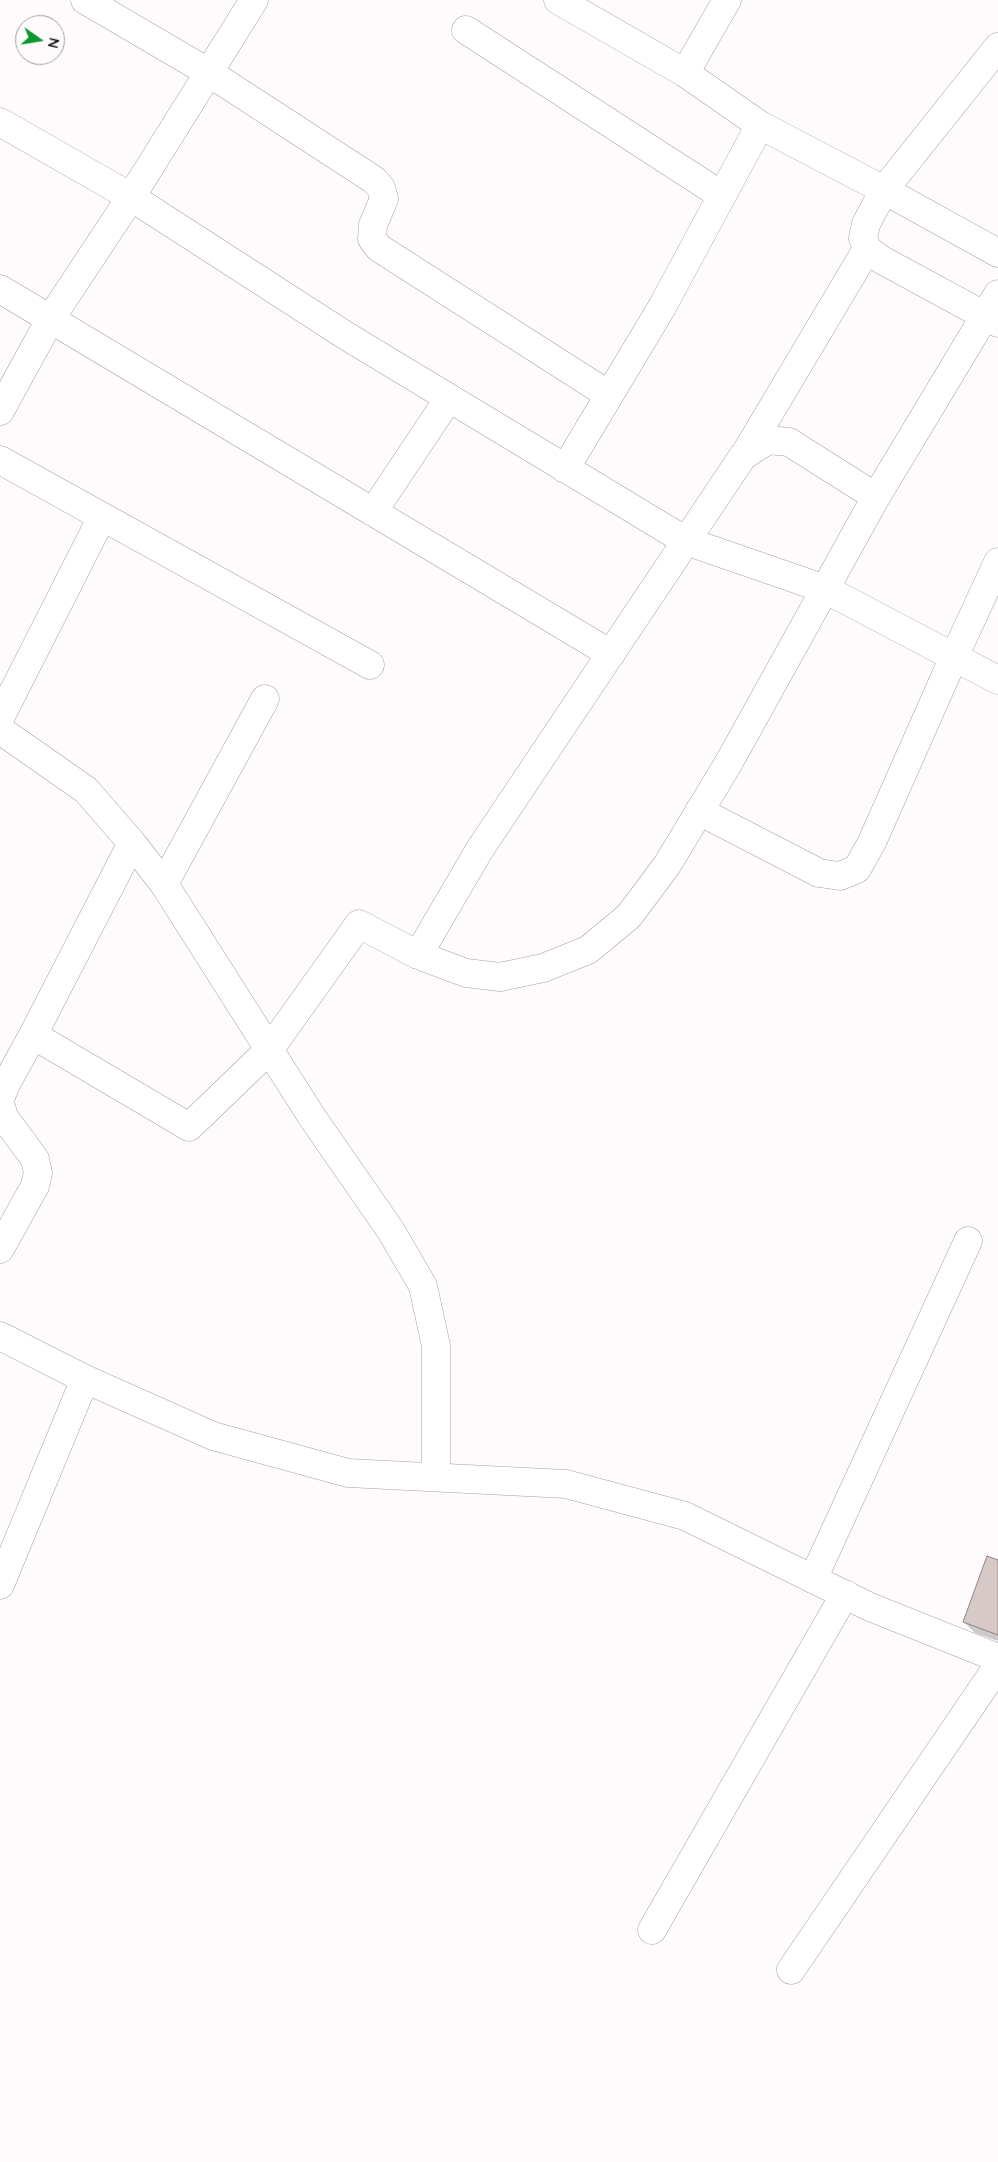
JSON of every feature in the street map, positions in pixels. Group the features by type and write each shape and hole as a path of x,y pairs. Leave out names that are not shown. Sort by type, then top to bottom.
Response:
{"street":[{"path":"85,0 208,72 374,180 381,188 384,200 373,225 372,239 379,248 609,395"},
{"path":"0,411 51,318 131,197 254,0"},
{"path":"558,0 685,74 760,125 998,253"},
{"path":"685,74 727,0"},
{"path":"466,30 721,195"},
{"path":"34,1035 189,1127 269,1050 359,924 418,954 466,973 500,977 544,968 588,950 629,916 667,865 728,764 876,497 994,311 882,260 868,250 863,238 866,224 884,190 998,47"},
{"path":"0,122 131,197 348,337 686,541 825,589 998,680"},
{"path":"565,469 662,307 760,125"},
{"path":"418,954 480,849 744,456 868,250"},
{"path":"0,289 611,654"},
{"path":"373,512 449,398"},
{"path":"744,456 768,440 789,442 876,497"},
{"path":"0,460 370,665"},
{"path":"0,718 102,517"},
{"path":"699,811 819,873 840,876 857,869 872,842 954,656 998,562"},
{"path":"164,884 265,699"},
{"path":"0,730 86,790 132,843 164,884 312,1118 391,1231 423,1286 436,1346 436,1477"},
{"path":"0,1249 35,1186 38,1173 35,1159 4,1117 0,1101 6,1068 34,1035 132,843"},
{"path":"813,1579 968,1241"},
{"path":"0,1336 85,1379 213,1436 348,1473 566,1484 685,1516 870,1607 998,1658"},
{"path":"0,1585 85,1379"},
{"path":"652,1930 845,1594"},
{"path":"791,1970 998,1666"}],"building":[{"path":"987,1556 998,1560 998,1635 963,1622"}]}
